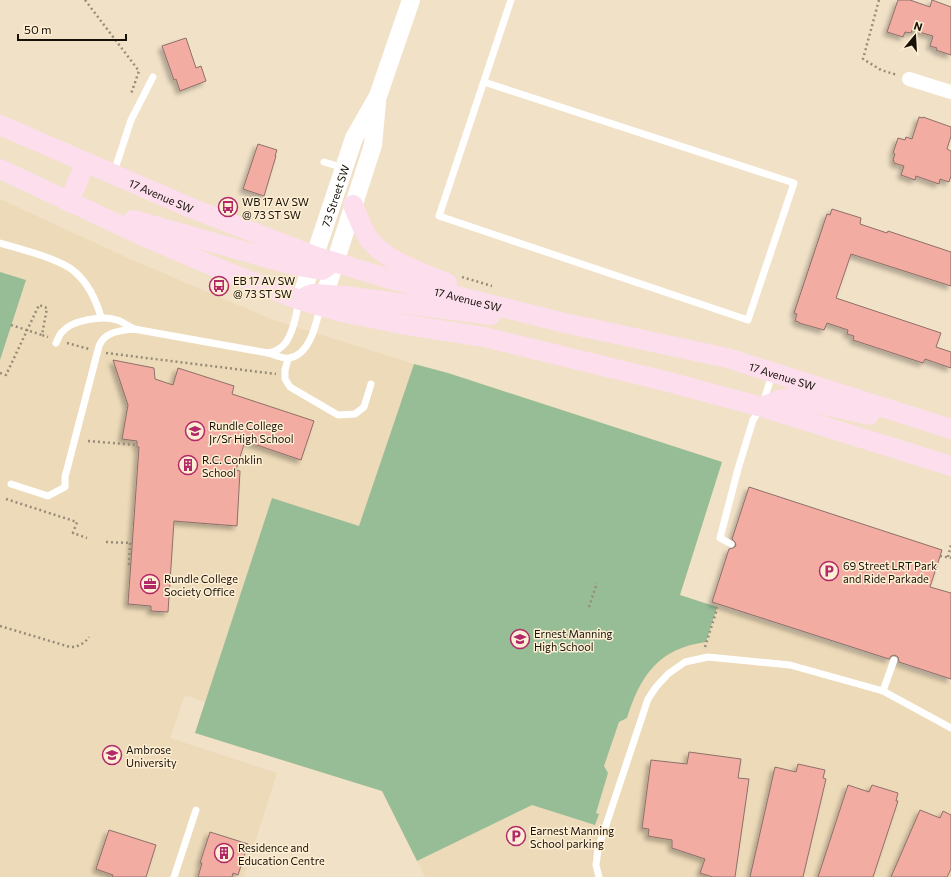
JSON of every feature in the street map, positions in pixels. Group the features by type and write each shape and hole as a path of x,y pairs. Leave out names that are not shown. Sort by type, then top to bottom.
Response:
{"main road":[{"name":"17 Avenue SW","path":"0,124 312,262"},
{"path":"69,202 86,162"},
{"path":"0,169 146,237 227,272 300,300 322,300 344,296 472,313 565,323"},
{"path":"69,202 293,265 312,262 322,270 334,262"},
{"path":"353,205 374,245 400,264 505,307"},
{"name":"17 Avenue SW","path":"334,262 390,279 565,323 727,358 951,429"},
{"path":"322,300 341,312 402,324 484,337 762,406 951,466"},
{"path":"762,406 788,398 803,400 951,434"}],"street":[{"name":"73 Street SW","path":"300,300 354,138 378,96 410,0"},
{"path":"909,78 951,92"},
{"name":"73 Street SW","path":"322,300 373,144 378,96"}],"lane":[{"path":"484,82 794,183 748,320 439,216 511,0"},
{"path":"113,174 131,120 153,77"},
{"path":"324,162 344,168"},
{"path":"0,243 61,263 75,271 96,300 101,317"},
{"path":"268,353 280,349 289,338 300,300"},
{"path":"56,343 61,333 67,328 81,322 101,317 117,320 134,329 268,353 288,359 296,357 305,348 313,332 322,300"},
{"path":"11,484 48,496 65,487 65,477 100,343 107,335 134,329"},
{"path":"288,359 285,374 286,381 289,385 297,392 338,415 355,414 364,407 371,384"},
{"path":"731,544 720,538 738,469 753,420 762,406 772,372"},
{"path":"599,877 596,865 598,849 648,699 656,687 668,674 685,662 708,657 790,665 883,691 951,728"},
{"path":"883,691 894,660"},
{"path":"174,877 196,810"}],"path":[{"path":"84,0 139,72 129,99"},
{"path":"879,0 863,59 881,70 909,78"},
{"path":"0,373 6,376 39,305 46,308 42,335"},
{"path":"11,325 50,338"},
{"path":"65,342 89,349"},
{"path":"109,353 277,374"},
{"path":"88,442 137,445"},
{"path":"6,499 77,522 73,533 86,538"},
{"path":"106,542 131,543 129,564 131,564"},
{"path":"940,556 949,558 951,545"},
{"path":"589,607 597,582"},
{"path":"706,642 717,609 716,603"},
{"path":"0,626 70,647 77,647 89,637"}],"shaded area":[{"path":"0,199 130,259 271,319 414,364 448,373 722,462 680,595 951,683 951,877 425,877 382,791 195,733 205,702 185,695 170,738 277,773 244,877 0,877"}],"green space":[{"path":"0,272 26,280 0,360"},
{"name":"Ernest Manning High School","path":"414,364 448,373 722,462 680,595 717,607 706,642 690,645 676,650 654,666 645,677 638,689 627,718 619,722 604,766 608,773 596,813 599,814 595,825 532,805 417,861 382,791 195,733 272,498 359,526"}],"building":[{"path":"898,0 910,0 930,7 932,0 951,7 951,55 936,50 937,48 930,46 933,36 912,30 911,33 905,32 903,37 887,32"},
{"path":"186,38 196,68 201,66 206,81 180,91 176,79 174,80 162,46"},
{"path":"919,117 951,127 951,136 947,149 951,151 951,176 949,182 940,179 939,184 916,176 915,180 901,175 904,166 894,163 893,160 895,154 893,153 898,138 905,140 906,137 912,139"},
{"path":"258,144 277,150 264,196 243,189"},
{"path":"832,209 861,218 860,224 887,233 888,231 951,252 951,286 851,254 836,298 941,333 936,347 951,352 951,368 925,359 923,363 853,340 854,336 847,334 848,330 827,323 824,330 795,321 797,314 794,313 827,214 830,215"},
{"name":"R.C. Conklin School","path":"113,360 154,368 155,379 173,385 178,368 234,386 232,394 314,421 301,460 245,441 236,470 240,471 237,526 174,521 168,612 151,611 151,606 128,604 139,447 137,447 137,441 122,439 128,405"},
{"name":"69 Street LRT Park and Ride Parkade","path":"749,487 942,550 930,587 951,593 951,679 899,662 898,657 895,655 891,656 889,659 712,602 729,549 736,546 732,539"},
{"path":"689,752 741,759 738,778 749,779 735,877 713,877 700,873 705,859 672,848 672,840 648,836 649,829 642,828 651,760 687,764"},
{"path":"798,764 825,770 823,778 826,779 803,877 750,877 775,767 796,772"},
{"path":"848,785 869,792 872,785 898,793 896,801 898,801 873,877 818,877"},
{"path":"920,810 940,818 943,811 951,815 951,869 947,877 891,877"},
{"path":"109,830 156,845 146,877 112,877 113,875 96,869"},
{"name":"Residence and Education Centre","path":"210,832 248,844 238,875 233,873 232,877 198,877 202,863 200,863"}],"place":[{"name":"WB 17 AV SW @ 73 ST SW","path":"228,207"},
{"name":"EB 17 AV SW @ 73 ST SW","path":"219,286"},
{"name":"Rundle College Jr/Sr High School","path":"195,431"},
{"name":"R.C. Conklin School","path":"188,465"},
{"name":"69 Street LRT Park and Ride Parkade","path":"829,571"},
{"name":"Rundle College Society Office","path":"150,584"},
{"name":"Ernest Manning High School","path":"520,639"},
{"name":"Ambrose University","path":"112,755"},
{"name":"Earnest Manning School parking","path":"516,836"},
{"name":"Residence and Education Centre","path":"224,853"}]}
